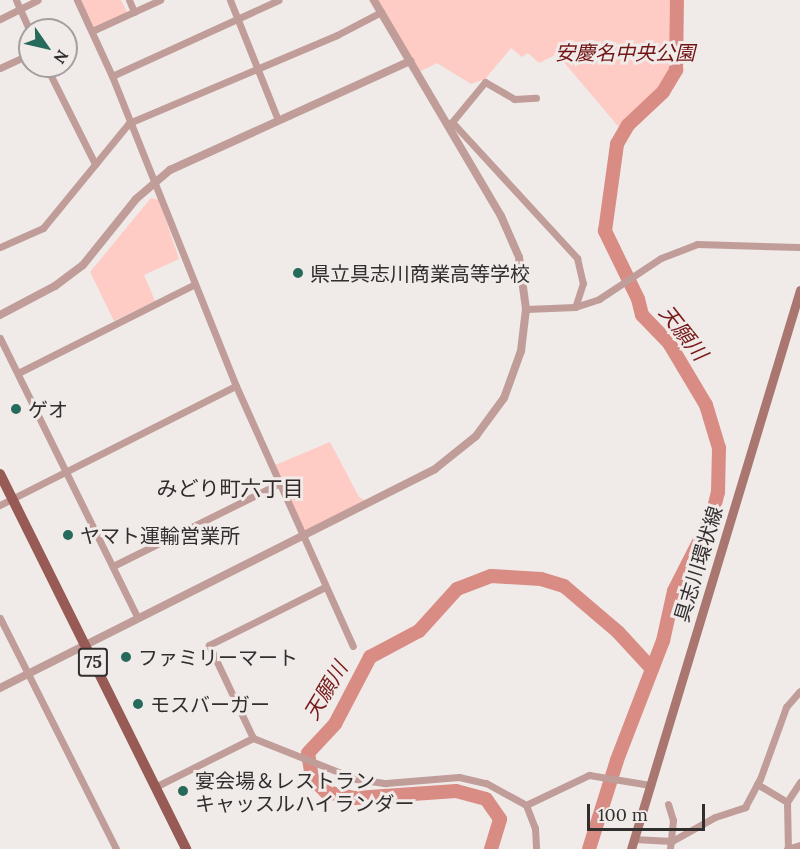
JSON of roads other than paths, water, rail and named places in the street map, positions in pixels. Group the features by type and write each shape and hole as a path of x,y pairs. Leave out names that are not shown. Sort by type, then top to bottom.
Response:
{"main road":[{"name":"具志川環状線","path":"631,849 800,290"},
{"name":"75","path":"0,474 186,849"}],"street":[{"path":"16,0 24,18"},
{"path":"0,19 38,0"},
{"path":"77,0 112,76 236,386 301,536 353,646"},
{"path":"129,0 134,12"},
{"path":"92,31 160,0"},
{"path":"230,0 239,18 254,67 278,120"},
{"path":"112,76 279,0"},
{"path":"0,688 435,469 476,436 510,384 520,351 526,309 519,257 509,231 449,123 374,0"},
{"path":"0,248 43,228 129,123 254,67 337,35 381,12"},
{"path":"0,68 18,60"},
{"path":"0,315 55,286 83,265 155,181 189,159 410,61"},
{"path":"52,78 94,164"},
{"path":"449,123 485,82 514,99 536,98"},
{"path":"449,123 578,258 583,283 575,307"},
{"path":"526,309 575,307 605,296 684,246 721,242 800,248"},
{"path":"18,373 195,284"},
{"path":"0,338 138,618"},
{"path":"0,505 236,386"},
{"path":"113,566 278,484"},
{"path":"325,587 209,645 253,738 331,771 386,783 459,777 486,783 526,805 535,828 536,849"},
{"path":"1,623 28,672 116,849"},
{"path":"634,839 671,845 715,817 745,807 757,784 786,707 797,704 800,691"},
{"path":"155,787 253,738"},
{"path":"526,805 588,776 650,785"},
{"path":"800,782 788,802 788,849 800,845"},
{"path":"757,784 788,802"},
{"path":"668,804 673,820 671,845"}],"waterway":[{"name":"天願川","path":"589,849 617,760 663,641 674,591 712,516 718,492 719,448 706,405 669,343 642,315 638,299 605,231 617,144 628,125 663,92 676,70 677,0"},
{"name":"天願川","path":"491,849 500,819 486,799 456,791 355,798 326,792 312,778 308,753 335,724 370,657 419,631 457,589 491,576 541,579 564,586 618,632 652,669"}],"place":[{"name":"県立具志川商業高等学校","path":"298,273"},
{"name":"ゲオ","path":"16,409"},
{"name":"ヤマト運輸営業所","path":"68,535"},
{"name":"ファミリーマート","path":"126,657"},
{"name":"モスバーガー","path":"138,704"},
{"name":"宴会場＆レストラン キャッスルハイランダー","path":"183,791"}],"district":[{"name":"みどり町六丁目","path":"230,489"}],"park label":[{"name":"安慶名中央公園","path":"625,52"}]}
